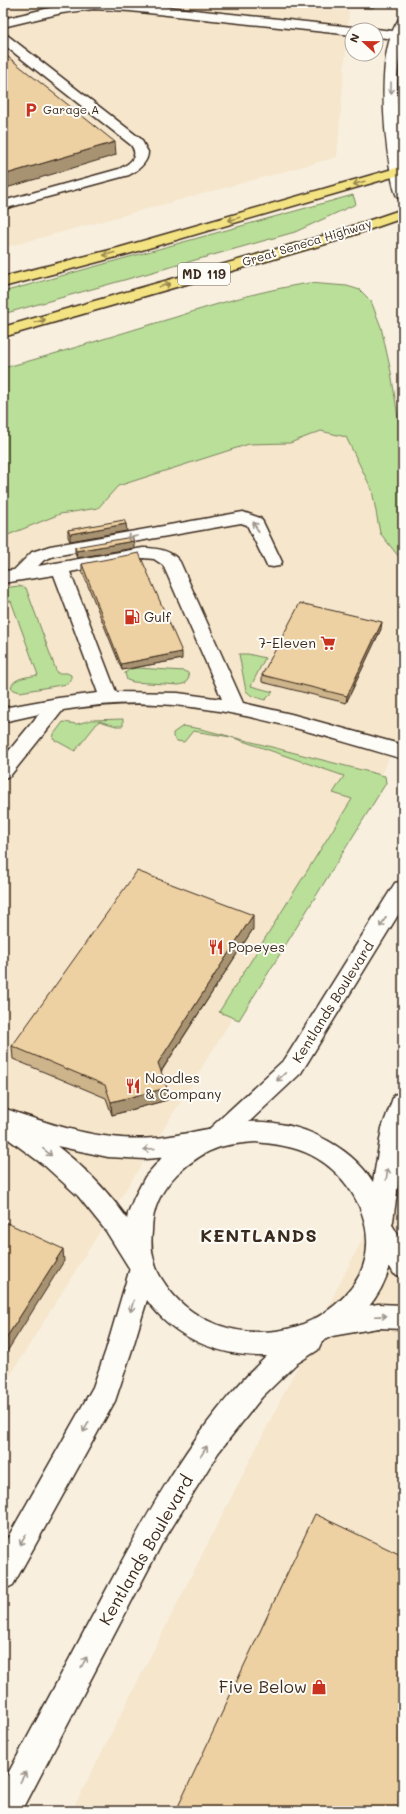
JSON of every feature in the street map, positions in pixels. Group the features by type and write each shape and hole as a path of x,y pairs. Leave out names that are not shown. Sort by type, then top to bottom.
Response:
{"main road":[{"path":"3,282 123,251 400,171"},
{"name":"Great Seneca Highway","path":"3,332 331,238 403,213"}],"street":[{"path":"3,23 62,9 94,5 130,7 344,30"},
{"path":"403,22 397,35 392,56 390,88 403,195"},
{"path":"384,34 397,35"},
{"name":"Kentlands Boulevard","path":"216,1138 293,1066 403,888"},
{"path":"3,1122 34,1142 64,1166 93,1193 112,1216 128,1241 160,1299 183,1321 203,1332 225,1340 259,1345 298,1340 332,1324 359,1301 371,1281 379,1255 379,1226 394,1128 403,1102"},
{"path":"3,1118 61,1138 119,1148 146,1149 255,1132 296,1138 319,1147 339,1160 356,1176 369,1195 379,1226 403,1266"},
{"path":"3,1575 105,1392 143,1268 139,1250 140,1218 153,1185 171,1164 198,1146 216,1138"},
{"path":"332,1324 378,1316 403,1317"},
{"name":"Kentlands Boulevard","path":"5,1811 151,1535 208,1444 252,1388 287,1356 332,1324"}],"lane":[{"path":"3,38 136,142 142,152 138,164 124,172 3,205"},
{"path":"11,575 38,556 50,551 243,517 254,522 273,562"},
{"path":"11,575 143,553 160,554 171,562 236,709"},
{"path":"60,568 109,698"},
{"path":"3,715 58,704 109,698 177,699 236,709 403,752"},
{"path":"3,771 58,704"}],"shaded area":[{"path":"3,3 233,3 349,11 348,22 344,22 345,62 337,157 3,248"},
{"path":"307,299 403,492 403,728 373,792 3,1387 3,373"},
{"path":"403,1159 403,1811 72,1811"}],"green space":[{"path":"253,3 377,3 373,8"},
{"path":"353,195 356,204 295,232 3,314 3,292"},
{"path":"309,283 347,286 360,290 371,301 381,327 391,372 403,450 403,562 380,533 372,490 346,437 321,431 290,443 249,444 118,486 98,508 60,514 3,537 3,368 68,350 225,302 275,289"},
{"path":"19,586 26,588 57,673 67,673 71,675 71,680 67,684 20,692 11,687 18,679 38,675 11,601 3,602 3,588"},
{"path":"239,654 248,654 265,658 251,686 273,692 265,700 252,696 246,691"},
{"path":"138,668 184,671 188,673 189,677 186,683 179,685 133,682 127,680 125,673 130,669"},
{"path":"123,719 123,726 116,726 99,721 75,751 53,739 54,734 63,722 77,724 91,720"},
{"path":"183,726 201,729 385,776 386,783 239,1020 219,1012 352,799 333,793 344,776 231,737 193,731 184,742 177,741 173,737 173,733"}],"building":[{"name":"Garage A","path":"3,53 115,142 3,175"},
{"path":"124,520 126,524 70,534 68,530"},
{"path":"132,537 134,541 76,551 75,547"},
{"name":"Gulf","path":"139,553 182,652 121,664 82,564"},
{"name":"7-Eleven","path":"300,603 382,622 347,696 262,675"},
{"path":"137,871 253,915 158,1063 167,1088 111,1102 105,1085 12,1046"},
{"path":"3,1221 63,1249 3,1343"},
{"name":"Five Below","path":"315,1514 403,1556 403,1811 176,1811"}],"place":[{"name":"Garage A","path":"31,110"},
{"name":"Gulf","path":"132,617"},
{"name":"7-Eleven","path":"328,643"},
{"name":"Popeyes","path":"216,947"},
{"name":"Noodles & Company","path":"133,1086"},
{"name":"Five Below","path":"319,1687"}],"district":[{"name":"KENTLANDS","path":"259,1236"}]}
